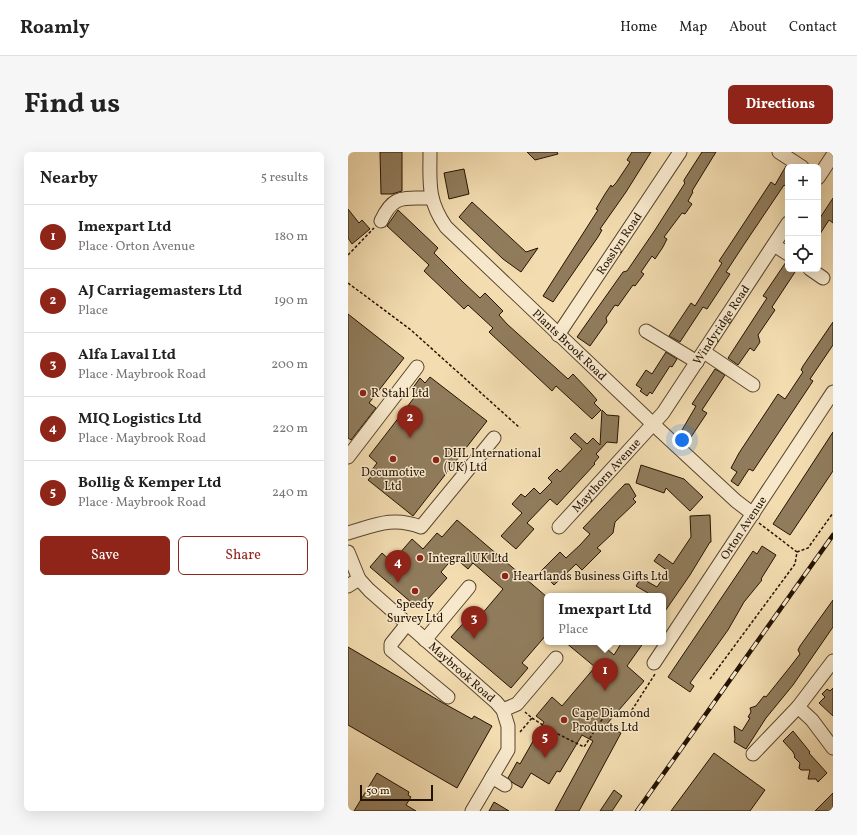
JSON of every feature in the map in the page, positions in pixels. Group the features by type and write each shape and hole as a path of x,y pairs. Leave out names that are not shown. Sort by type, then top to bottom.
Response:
{"street":[{"name":"Plants Brook Road","path":"430,152 431,198 435,212 446,227 752,516"},
{"name":"Rosslyn Road","path":"558,334 680,152"},
{"path":"779,152 797,164"},
{"path":"821,173 833,155"},
{"path":"381,221 391,203 400,199 431,198"},
{"name":"Windyridge Road","path":"654,425 785,228"},
{"path":"774,245 785,252"},
{"path":"815,272 824,278"},
{"path":"646,331 753,385"},
{"path":"348,457 417,367"},
{"name":"Orton Avenue","path":"654,663 833,392"},
{"name":"Maythorn Avenue","path":"559,527 654,425"},
{"path":"348,533 386,522 407,522 421,527 494,438"},
{"name":"Maybrook Road","path":"349,556 360,579 381,601 496,702 503,710 508,726 508,750 472,811"},
{"path":"348,586 360,579"},
{"path":"425,640 469,587"},
{"path":"407,624 391,644 391,650 448,697"},
{"path":"503,710 516,704 556,658"},
{"path":"753,754 798,707 833,661"},
{"path":"798,707 812,720 833,748"},
{"path":"492,777 505,785"}],"path":[{"path":"348,255 381,221"},
{"path":"348,283 411,330 520,428"},
{"path":"797,552 808,548 833,513"},
{"path":"752,516 797,552"},
{"path":"710,679 795,564 797,552"},
{"path":"516,704 532,718 552,731 584,747 603,718 630,713 658,669 654,663"},
{"path":"509,744 532,718"}],"building":[{"path":"380,152 402,152 402,191 392,194 381,194"},
{"path":"527,152 557,152 558,154 535,160"},
{"path":"632,152 651,152 626,192 600,229 602,230 598,237 553,302 543,296 598,210 596,209 605,194 611,185 612,187 616,183 630,162 627,160"},
{"path":"702,152 716,152 692,191 693,192 688,201 692,204 685,214 682,213 664,237 667,239 663,247 655,259 652,256 641,272 644,274 635,286 633,285 618,306 615,305 606,318 607,322 590,346 577,337 623,272 627,271 655,230 685,183 684,180"},
{"path":"785,168 785,186 784,185 726,272 730,274 707,309 703,307 680,342 669,336 691,303 695,306 722,263 719,261 771,182 775,185"},
{"path":"464,169 469,194 449,199 444,173"},
{"path":"833,198 833,223 829,220 821,232 821,216"},
{"path":"472,202 526,252 538,248 521,272 503,259 459,217"},
{"path":"348,209 359,223 362,220 370,229 352,244 348,238"},
{"path":"398,210 438,248 434,253 464,283 480,298 485,293 503,311 499,315 507,324 568,379 573,374 591,393 597,400 594,403 601,410 592,419 556,386 552,391 489,332 493,328 468,305 464,309 424,271 429,265 387,226"},
{"path":"785,263 785,272 795,272 772,307 775,310 758,335 760,342 754,351 750,348 738,365 728,358 767,298 763,296"},
{"name":"R Stahl Ltd","path":"348,314 404,358 369,403 376,408 351,440 348,438"},
{"path":"833,322 833,345 810,379 813,381 753,471 749,469 738,486 731,481 737,472 731,468 739,453 778,394 785,399 803,372 801,370 803,366"},
{"path":"666,352 677,359 672,367 670,366 652,394 650,392 647,396 640,391 642,389 636,385 646,370 652,374"},
{"path":"715,369 725,375 702,410 707,413 691,437 682,430 696,406 692,404"},
{"path":"430,377 487,421 413,516 368,480 374,473 371,471 377,463 369,456 417,394 412,389 420,378 425,383"},
{"path":"602,410 607,415 619,416 617,443 607,442 596,454 599,457 594,463 595,464 557,505 550,499 527,523 534,529 516,549 501,536 522,513 512,504 521,494 525,497 534,488 540,494 552,482 548,478 557,469 560,472 582,449 570,438 575,433 587,444 593,438 600,445"},
{"path":"833,432 833,471 790,535 773,524"},
{"path":"641,465 684,479 703,497 690,511 666,488 664,493 636,483"},
{"path":"625,484 629,484 636,496 633,499 636,502 615,522 613,533 597,548 601,551 582,570 576,564 554,585 541,571 560,552 566,558 580,545 590,534 583,528"},
{"path":"710,515 711,542 666,610 666,593 648,593 636,586 641,578 657,587 668,571 654,561 659,554 673,564 691,537 690,516"},
{"path":"457,520 544,594 544,637 522,663 528,668 511,688 451,637 475,610 481,615 503,589 473,563 468,569 454,557 441,572 447,578 419,609 370,567 382,553 392,562 412,539 423,549 437,533 442,537"},
{"path":"762,546 776,555 761,579 762,580 744,602 728,630 690,683 694,686 690,692 668,677 753,551 757,554"},
{"path":"833,600 833,627 793,685 766,718 746,749 734,742 734,726 742,731 750,718 748,717 751,712 750,708 756,706 764,696 766,697 800,654 798,650 800,646"},
{"path":"569,645 602,645 614,655 620,645 642,645 627,666 644,681 606,725 621,733 579,811 555,811 593,741 582,735 560,772 557,771 549,784 531,773 522,788 508,778 517,762 520,764 544,722 536,716 552,697 562,706 595,667"},
{"path":"348,647 472,719 474,716 492,726 457,788 348,725"},
{"path":"833,688 833,716 819,703 825,697 822,694 827,689 830,691"},
{"path":"793,731 810,752 809,753 827,773 818,782 816,779 808,779 810,770 801,770 799,768 800,763 783,741"},
{"path":"714,753 765,790 750,811 671,811"},
{"path":"377,773 409,792 408,795 411,797 406,805 416,811 354,811"},
{"path":"614,790 622,796 612,811 600,811"},
{"path":"833,793 833,811 815,811"},
{"path":"494,802 509,811 489,811"}],"railway":[{"path":"637,811 833,535"}],"place":[{"name":"R Stahl Ltd","path":"363,393"},
{"name":"AJ Carriagemasters Ltd","path":"410,438"},
{"name":"Documotive Ltd","path":"393,459"},
{"name":"DHL International (UK) Ltd","path":"436,460"},
{"name":"Integral UK Ltd","path":"420,558"},
{"name":"Heartlands Business Gifts Ltd","path":"505,576"},
{"name":"MIQ Logistics Ltd","path":"398,583"},
{"name":"Speedy Survey Ltd","path":"415,591"},
{"name":"Alfa Laval Ltd","path":"474,639"},
{"name":"Imexpart Ltd","path":"605,691"},
{"name":"Cape Diamond Products Ltd","path":"564,720"},
{"name":"Bollig & Kemper Ltd","path":"545,758"}]}
